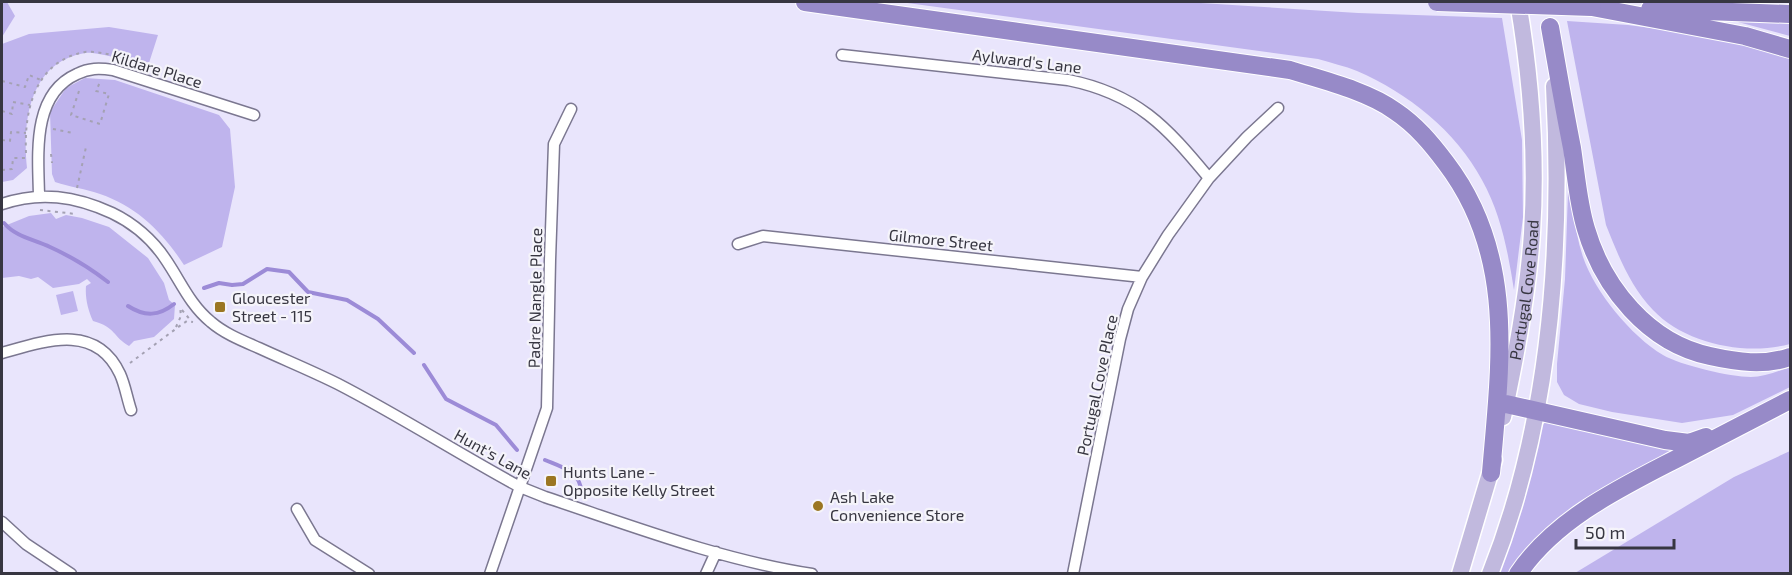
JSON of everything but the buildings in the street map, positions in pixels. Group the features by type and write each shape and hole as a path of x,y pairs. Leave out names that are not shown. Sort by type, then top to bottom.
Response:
{"highway":[{"path":"805,2 1290,70 1349,88 1394,110 1426,137 1456,176 1476,215 1492,257 1498,299 1500,363 1491,474"},
{"path":"1435,2 1791,14"},
{"path":"1592,7 1745,36 1791,49"},
{"path":"1550,27 1586,228 1600,265 1621,298 1651,328 1691,352 1735,362 1775,362 1791,357"},
{"path":"1518,573 1564,526 1617,490 1791,400"},
{"path":"1506,404 1630,433 1689,443 1743,425"}],"main road":[{"name":"Portugal Cove Road","path":"1460,573 1491,474 1528,279 1533,199 1532,114 1524,34 1518,2"},
{"name":"Portugal Cove Road","path":"1491,573 1503,542 1538,412 1552,294 1557,137 1550,27 1546,2"}],"street":[{"name":"Aylward's Lane","path":"842,55 1068,80 1094,85 1117,94 1144,111 1176,139 1209,178"},
{"name":"Kildare Place","path":"39,195 39,146 45,107 59,85 82,72 98,68 113,70 254,115"},
{"name":"Portugal Cove Place","path":"1072,573 1120,339 1128,309 1142,277 1168,235 1209,178 1247,136 1278,108"},
{"name":"Padre Nangle Place","path":"490,573 547,408 554,144 571,109"},
{"name":"Hunt's Lane","path":"39,195 97,206 113,214 142,233 165,259 186,295 212,324 345,388 520,487 716,552 787,570 812,573"},
{"path":"2,204 39,195"},
{"name":"Gilmore Street","path":"738,244 763,236 1142,277"},
{"path":"2,353 63,338 80,340 94,346 108,356 120,374 130,410"},
{"path":"297,509 315,540 369,573"},
{"path":"2,522 26,544 71,573"},
{"path":"706,573 716,552"}],"path":[{"path":"2,81 25,87 29,75 41,80"},
{"path":"79,91 71,115 99,124 109,94 96,91 104,77 96,76"},
{"path":"2,111 12,114 13,102 30,105"},
{"path":"50,129 73,133"},
{"path":"2,141 10,141 11,132 26,133"},
{"path":"77,188 86,147"},
{"path":"51,153 52,163"},
{"path":"2,170 12,169 13,158 26,158"},
{"path":"34,210 81,215"},
{"path":"130,363 187,321 192,322 177,302"},
{"path":"175,330 181,316 180,307"}],"shaded area":[{"path":"2,2 7,2 15,16 2,37"},
{"path":"900,2 1185,2 1358,13 1502,18 1522,140 1523,217 1514,290 1506,247 1494,206 1482,180 1459,145 1429,115 1412,102 1357,71 1318,59"},
{"path":"1567,21 1628,25 1736,39 1790,56 1790,344 1755,349 1699,339 1666,322 1638,291 1620,259 1606,225"},
{"path":"1738,22 1790,22 1790,36"},
{"path":"109,27 158,35 148,66 106,55 85,53 66,59 52,68 41,81 28,114 27,168 13,180 2,182 2,44 29,34"},
{"path":"85,78 115,80 219,115 230,129 235,187 222,247 184,265 158,232 126,206 100,194 55,182 52,174 50,112 66,88"},
{"path":"1569,162 1575,222 1583,257 1605,298 1627,325 1663,355 1706,370 1751,377 1790,367 1790,387 1733,415 1682,423 1612,412 1579,404 1564,395 1557,382 1557,364 1565,279"},
{"path":"51,213 56,219 66,215 109,227 148,258 164,283 169,300 175,305 174,319 154,337 134,341 129,346 106,326 93,321 86,299 86,286 91,283 87,279 79,284 53,288 38,277 31,279 19,276 2,278 2,227 29,216"},
{"path":"73,291 78,311 61,315 56,295"},
{"path":"1547,420 1685,449 1510,573 1497,574 1541,427"},
{"path":"1790,451 1790,573 1575,573 1734,477"}],"waterway":[{"path":"4,223 19,235 72,258 108,282"},
{"path":"204,288 219,283 243,284 267,269 289,272 308,292 347,300 378,319 414,353"},
{"path":"128,306 140,312 152,314 163,311 174,304"},
{"path":"424,365 446,399 496,425 517,450"},
{"path":"545,460 575,475 581,493"}],"place":[{"name":"Gloucester Street - 115","path":"220,307"},
{"name":"Hunts Lane - Opposite Kelly Street","path":"551,481"},
{"name":"Ash Lake Convenience Store","path":"818,506"}]}
